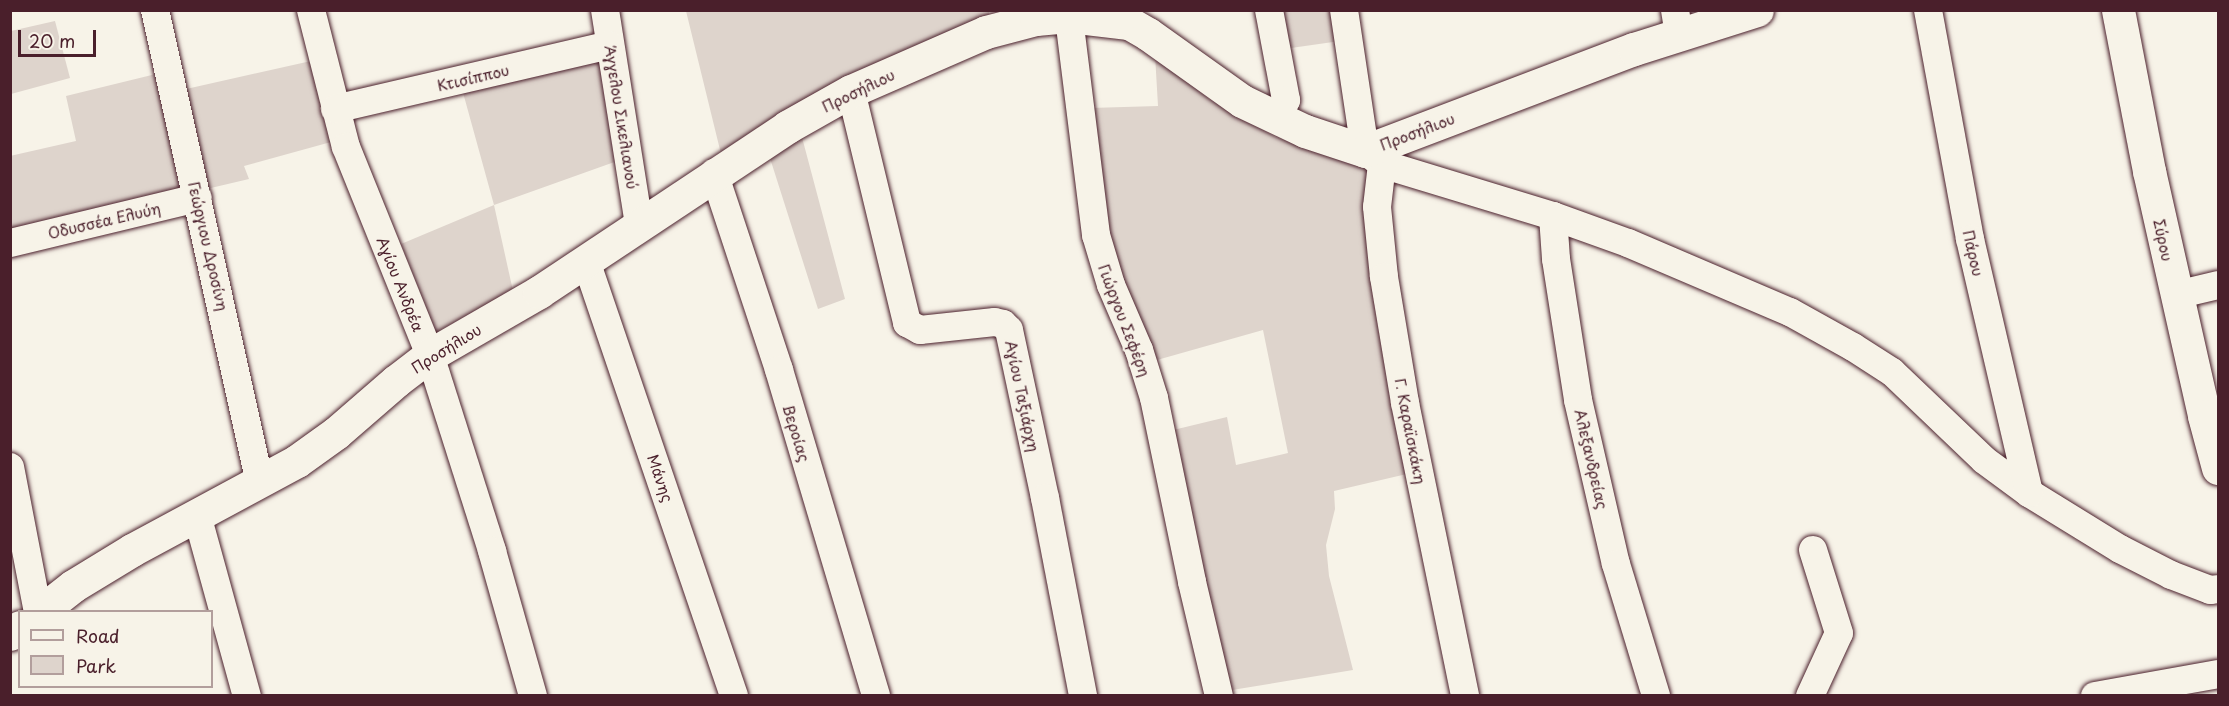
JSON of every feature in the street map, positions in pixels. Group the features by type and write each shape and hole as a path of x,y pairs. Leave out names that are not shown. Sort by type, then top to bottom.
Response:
{"street":[{"name":"Γεώργιου Δροσίνη","path":"155,10 260,483"},
{"name":"Αγίου Ανδρέα","path":"311,10 346,147 430,355 492,551 533,696"},
{"name":"Άγγελου Σικελιανού","path":"605,10 639,224"},
{"path":"1269,10 1286,100 1277,117"},
{"name":"Γ. Καραϊσκάκη","path":"1344,10 1374,158 1384,277 1405,403 1465,696"},
{"name":"Προσήλιου","path":"42,610 72,586 197,515 260,483 329,438 430,355 504,313 586,261 714,173 787,127 851,91 986,32 1067,12 1129,23 1167,46 1224,90 1305,131 1374,158 1634,49 1677,23 1757,10"},
{"name":"Πάρου","path":"1928,10 1970,239 2029,493"},
{"name":"Σύρου","path":"2118,10 2176,295 2218,468"},
{"name":"Γιώργου Σεφέρη","path":"1067,12 1096,236 1110,285 1139,350 1154,398 1192,582 1220,696"},
{"name":"Κτισίππου","path":"335,109 610,45"},
{"name":"Αγίου Ταξιάρχη","path":"851,91 903,316 907,323 920,330 995,322 1003,324 1009,330 1046,498 1083,696"},
{"path":"1374,158 1553,216 1628,243 1753,294 1853,347 1892,372 1991,466 2029,493 2120,549 2171,575 2210,590 2218,589"},
{"name":"Βεροίας","path":"714,173 778,370 876,696"},
{"name":"Οδυσσέα Ελυύη","path":"10,243 198,198"},
{"name":"Αλεξανδρείας","path":"1553,216 1557,259 1578,400 1616,564 1656,696"},
{"name":"Μάνης","path":"586,261 734,696"},
{"path":"2176,295 2218,285"},
{"path":"10,467 39,610"},
{"path":"197,515 247,696"},
{"path":"1810,696 1839,633 1813,550"},
{"path":"2095,696 2149,691 2218,674"}],"green space":[{"path":"686,11 989,11 989,14 795,111 845,299 818,309 762,133 722,158"},
{"path":"1276,11 1335,11 1340,41 1284,49"},
{"path":"55,21 70,78 11,94 11,31"},
{"path":"1155,55 1210,100 1275,137 1371,169 1411,473 1334,491 1335,509 1326,545 1329,576 1353,670 1232,690 1169,431 1227,417 1236,465 1288,453 1263,330 1157,360 1116,269 1090,108 1158,106"},
{"path":"600,56 620,160 494,205 462,89"},
{"path":"311,61 331,142 244,166 249,179 11,235 10,156 76,141 66,96 160,73 164,94"},
{"path":"494,205 513,291 436,332 401,244"}]}
